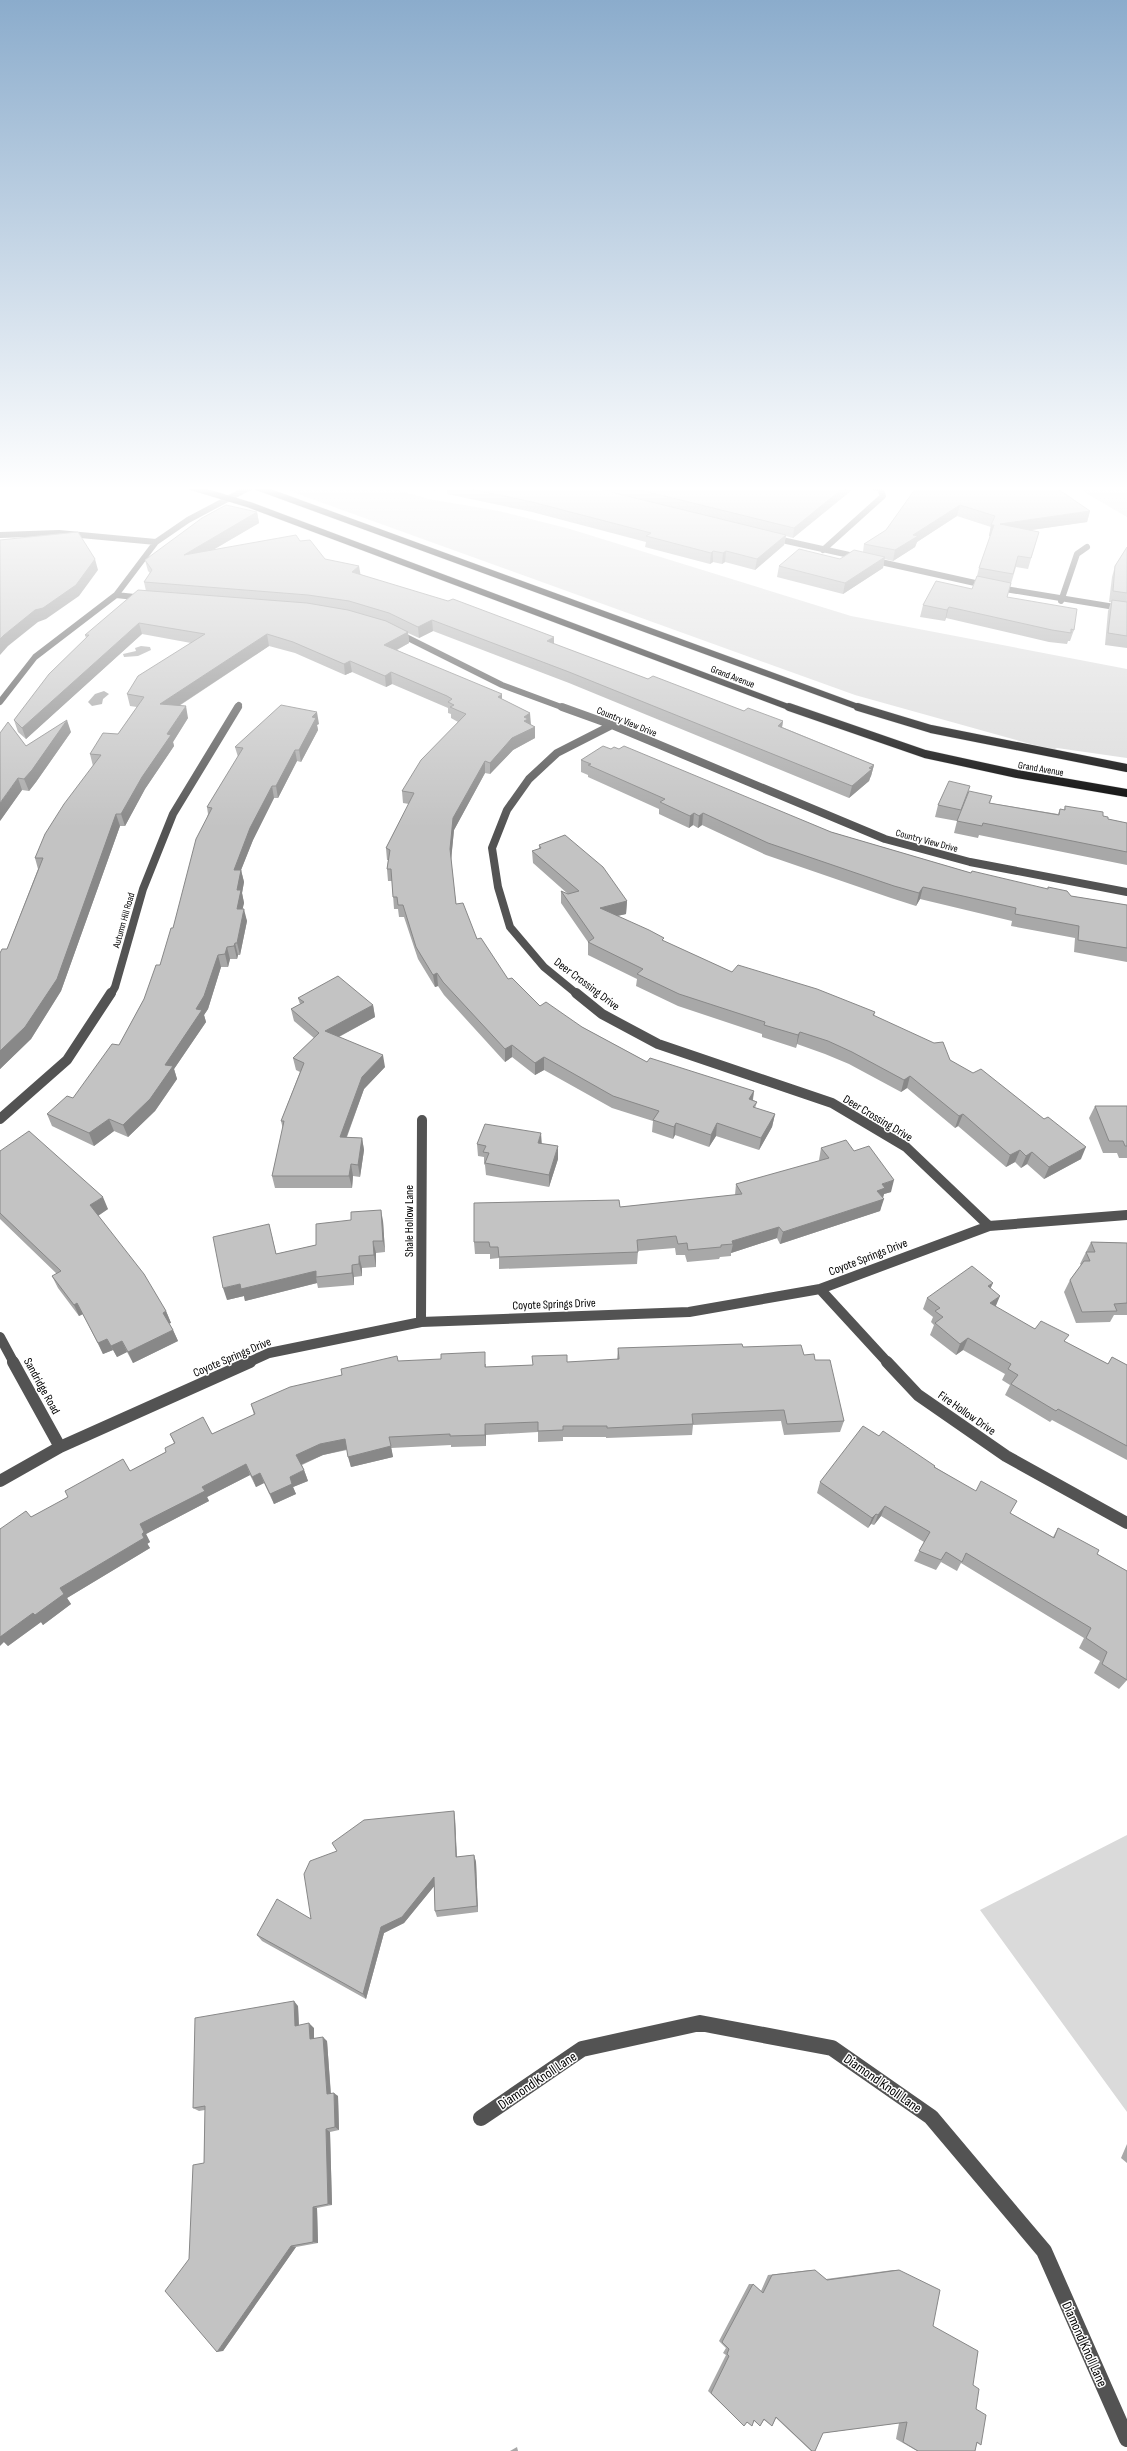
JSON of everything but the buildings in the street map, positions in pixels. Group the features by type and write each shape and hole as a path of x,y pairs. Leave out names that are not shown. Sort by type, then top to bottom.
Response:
{"main road":[{"name":"Grand Avenue","path":"502,599 824,720 925,754 1017,774 1127,794"},
{"name":"Grand Avenue","path":"562,599 846,703 931,729 1127,768"}],"street":[{"path":"0,702 35,658 110,599"},
{"path":"1053,599 1127,609"},
{"name":"Country View Drive","path":"389,628 502,685 612,725 885,839 970,862 1127,892"},
{"name":"Autumn Hill Road","path":"0,1119 67,1060 115,987 143,889 173,814 239,705"},
{"name":"Deer Crossing Drive","path":"612,725 557,753 529,779 507,810 492,848 498,887 510,927 544,967 602,1014 658,1044 832,1103 906,1147 989,1226"},
{"name":"Shale Hollow Lane","path":"421,1322 422,1120"},
{"name":"Coyote Springs Drive","path":"0,1481 60,1447 268,1353 421,1322 689,1312 820,1289 989,1226 1127,1215"},
{"name":"Fire Hollow Drive","path":"820,1289 918,1395 1006,1456 1127,1523"},
{"name":"Sandridge Road","path":"0,1337 60,1447"},
{"name":"Diamond Knoll Lane","path":"481,2118 582,2049 700,2023 832,2048 931,2117 1044,2251 1127,2439"}],"shaded area":[{"path":"590,599 797,599 851,616 1127,669 1127,758 1057,748 1052,750 855,695"},
{"path":"141,646 150,647 151,650 138,656 124,657 123,654 136,651 135,648"},
{"path":"104,691 109,694 103,699 102,704 92,706 88,702 95,694"},
{"path":"1127,1835 1127,2112 980,1910"}]}
